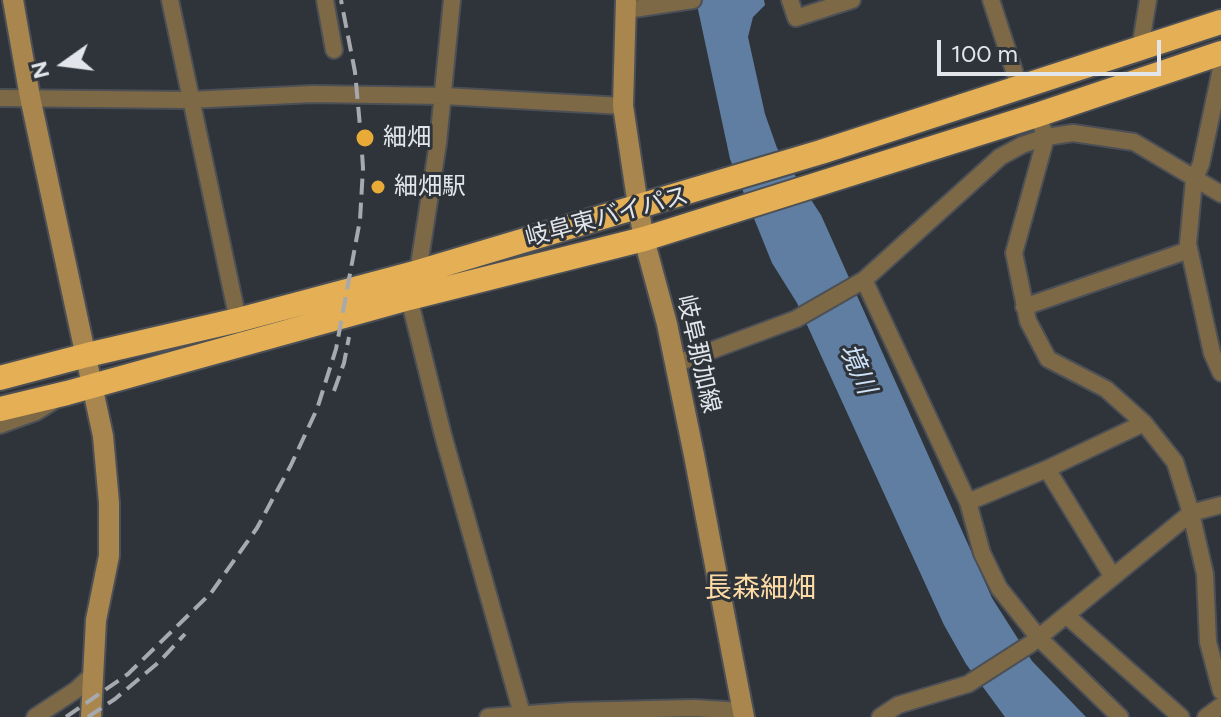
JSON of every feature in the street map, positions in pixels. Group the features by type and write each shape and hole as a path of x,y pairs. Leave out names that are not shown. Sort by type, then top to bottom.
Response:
{"highway":[{"name":"岐阜東バイパス","path":"0,378 418,272 830,149 1221,22"},
{"name":"岐阜東バイパス","path":"0,409 409,298 644,239 840,177 1042,126 1221,53"}],"street":[{"path":"13,0 30,97 103,436 109,556 96,620 91,717"},
{"path":"170,0 238,320"},
{"path":"325,0 334,50"},
{"path":"418,272 444,96 452,0"},
{"path":"790,0 796,18 852,0"},
{"path":"991,0 1019,86"},
{"path":"1140,49 1148,0"},
{"path":"626,5 689,1"},
{"name":"岐阜那加線","path":"626,5 623,106 638,206 667,324 743,714"},
{"path":"1221,69 1201,164 1194,180 1189,250 1221,373"},
{"path":"0,98 189,100 313,94 444,96 623,106"},
{"path":"1042,126 1134,142 1221,194"},
{"path":"675,364 796,319 862,280 1000,157 1022,145 1042,126"},
{"path":"1042,126 1014,253 1024,307 1035,338 1048,359 1106,389 1144,423 1175,462 1205,574 1208,642 1220,683"},
{"path":"1024,307 1189,250"},
{"path":"862,280 968,502 982,553 999,588 1035,641 1120,717"},
{"path":"409,298 443,435 522,714"},
{"path":"0,425 36,412 67,393"},
{"path":"968,502 1144,423"},
{"path":"1047,469 1113,577"},
{"path":"880,717 898,705 968,684 1035,641 1191,513 1221,505"},
{"path":"1066,615 1181,717"},
{"path":"35,717 76,690 91,676"},
{"path":"1206,717 1221,706"},
{"path":"488,717 694,708 743,714"}],"water":[{"name":"境川","path":"696,0 764,0 765,5 753,17 748,37 765,114 777,148 821,215 992,598 1032,661 1086,717 1005,717 966,664 944,625 797,303 772,263 730,159"}],"railway":[{"path":"66,717 128,674 211,593 257,528 317,409 336,349 360,220 361,137 355,72 341,0"},
{"path":"334,391 349,337"},
{"path":"88,717 159,662 185,634"}],"place":[{"name":"細畑","path":"365,138"},
{"name":"細畑駅","path":"378,187"}],"district":[{"name":"長森細畑","path":"760,589"}]}
